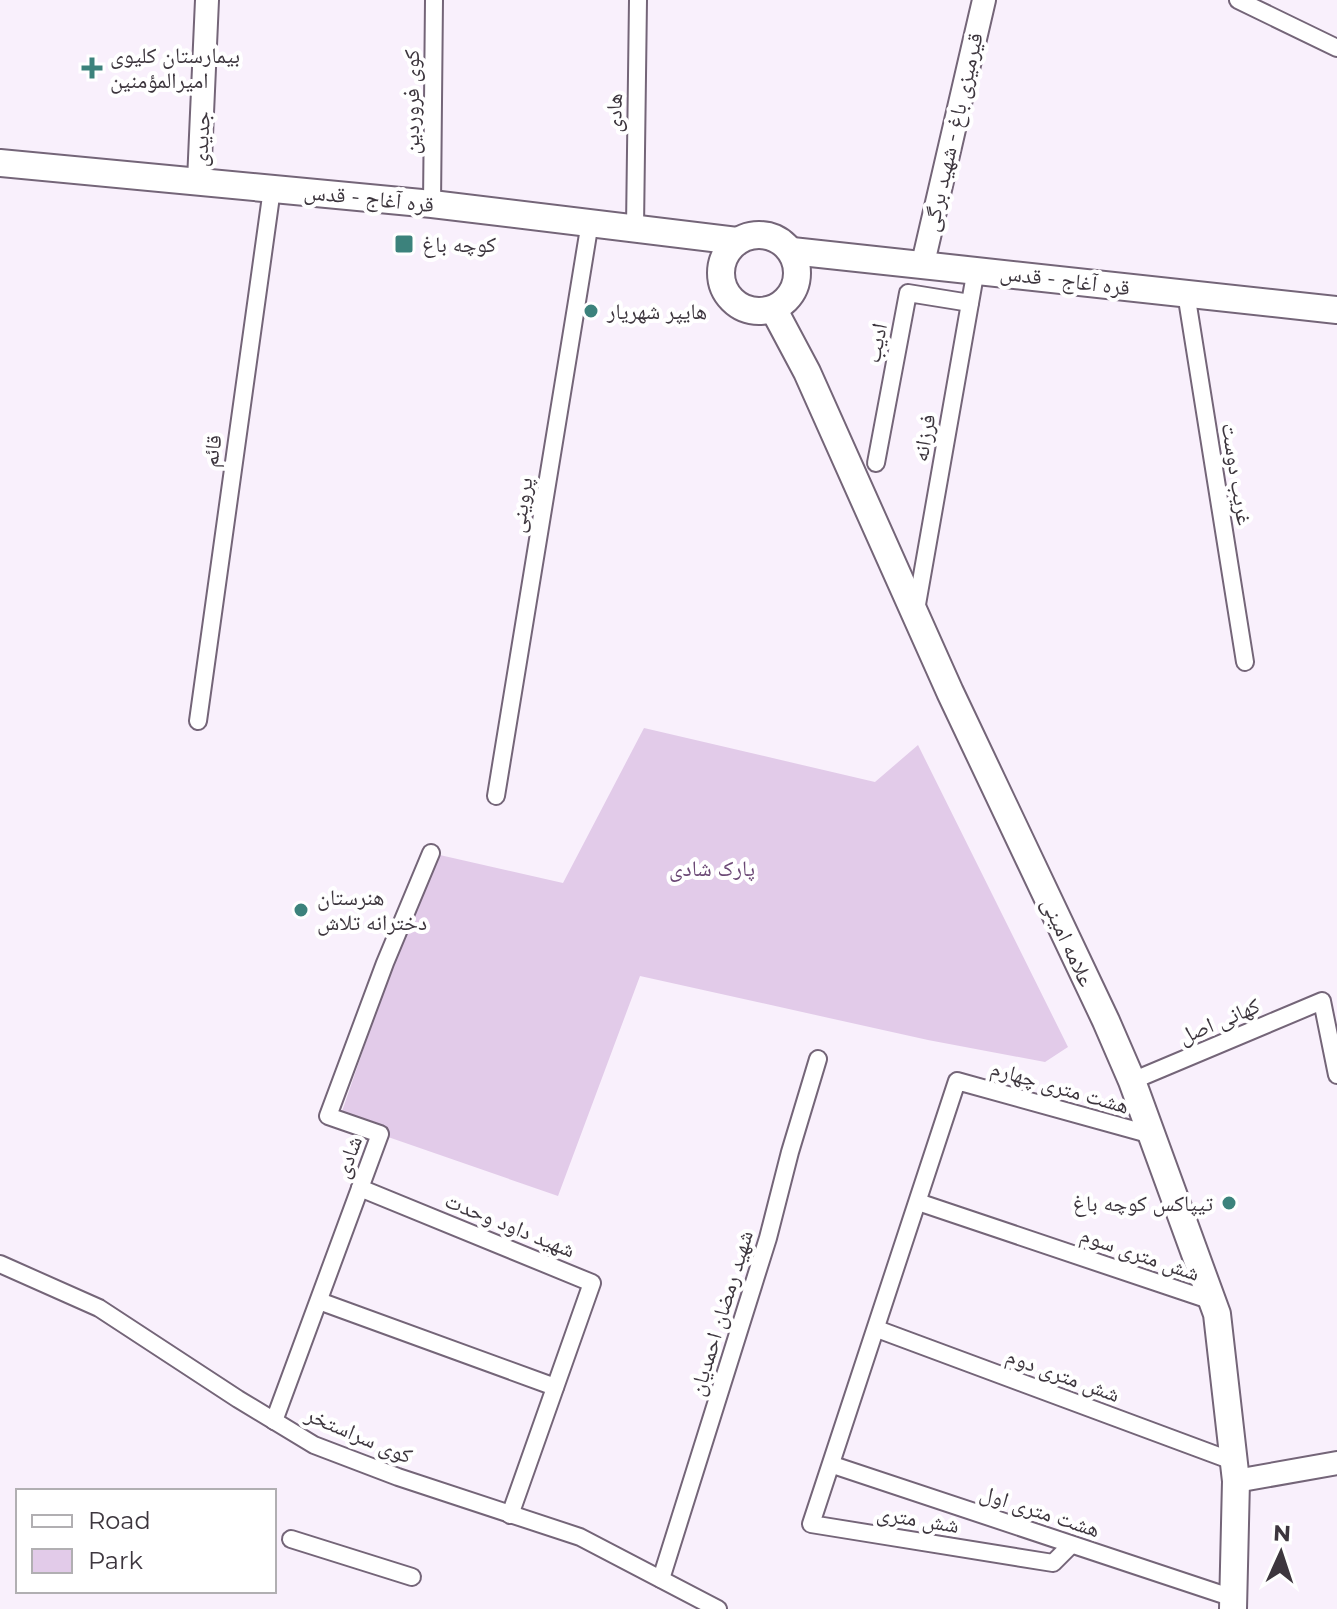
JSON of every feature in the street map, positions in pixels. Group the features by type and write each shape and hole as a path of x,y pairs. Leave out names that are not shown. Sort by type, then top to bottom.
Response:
{"main road":[{"name":"قره آغاج - قدس","path":"0,163 432,204 737,241"},
{"path":"756,234 776,238 792,251 799,273 792,295 774,310 751,311 730,299 721,280 723,258 737,241 756,234"},
{"name":"قره آغاج - قدس","path":"792,251 1337,310"},
{"name":"علامه امینی","path":"774,310 807,372 915,614 1132,1081 1217,1314 1235,1472 1233,1604"}],"street":[{"name":"جدیدی","path":"199,181 207,0"},
{"name":"کوی فروردین","path":"432,204 434,0"},
{"name":"هادی","path":"635,227 638,0"},
{"name":"قیرمیزی باغ - شهید برگی","path":"923,263 984,0"},
{"path":"1238,0 1337,48"},
{"name":"قائم","path":"198,721 272,189"},
{"name":"پروینی","path":"496,796 590,222"},
{"name":"فرزانه","path":"915,614 976,269"},
{"name":"ادیب","path":"876,463 908,293 970,303"},
{"name":"غریب دوست","path":"1186,293 1245,662"},
{"name":"شادی","path":"274,1421 380,1134 328,1116 385,963 431,853"},
{"name":"کهانی اصل","path":"1132,1081 1322,1001 1337,1075"},
{"name":"شهید رمضان احمدیان","path":"661,1579 768,1238 818,1059"},
{"name":"هشت متری چهارم","path":"918,1202 957,1081 1152,1135"},
{"name":"شهید داود وحدت","path":"360,1188 592,1283 510,1515"},
{"path":"833,1465 918,1202"},
{"name":"شش متری سوم","path":"918,1202 1212,1301"},
{"name":"کوی سراستخر","path":"0,1264 99,1308 314,1445 398,1477 580,1537 718,1609"},
{"path":"319,1301 555,1387"},
{"name":"شش متری دوم","path":"877,1329 1235,1472"},
{"path":"1235,1472 1337,1463"},
{"name":"شش متری","path":"833,1465 811,1524 1053,1563 1071,1545"},
{"name":"هشت متری اول","path":"833,1465 1071,1545 1233,1604"},
{"path":"291,1539 412,1577"}],"green space":[{"name":"پارک شادی","path":"644,728 875,782 918,745 1068,1047 1045,1062 928,1040 640,976 558,1196 339,1120 431,853 563,883"}],"place":[{"name":"بیمارستان کلیوی امیرالمؤمنین","path":"92,68"},
{"name":"کوچه باغ","path":"404,244"},
{"name":"هایپر شهریار","path":"591,311"},
{"name":"هنرستان دخترانه تلاش","path":"301,910"},
{"name":"تیپاکس کوچه باغ","path":"1229,1203"}]}
